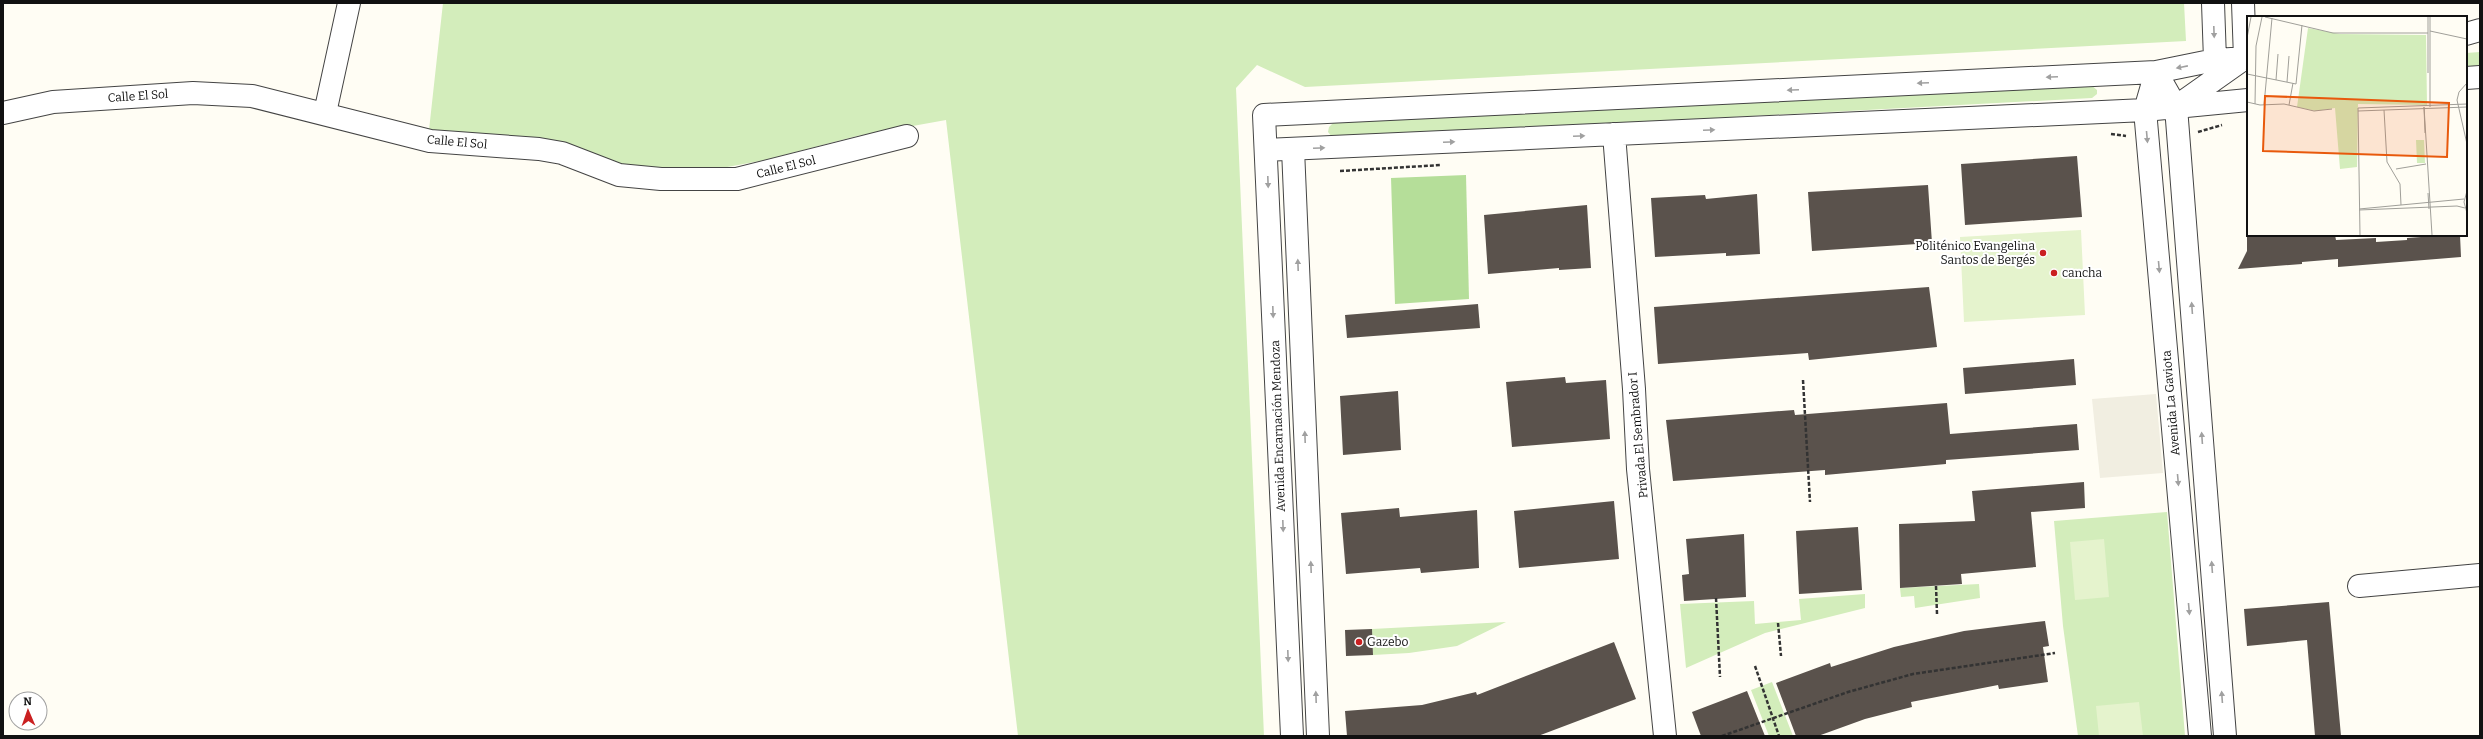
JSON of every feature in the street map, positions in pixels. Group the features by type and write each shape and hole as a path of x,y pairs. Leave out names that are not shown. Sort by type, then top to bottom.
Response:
{"street":[{"path":"325,113 349,3"},
{"path":"2213,3 2215,60"},
{"path":"2243,3 2246,58"},
{"path":"2467,34 2480,30"},
{"path":"2467,39 2480,38"},
{"path":"2224,736 2176,107 2156,72 2215,60 2246,58"},
{"path":"2176,107 2246,58"},
{"name":"Avenida La Gaviota","path":"2156,72 2145,110 2200,736"},
{"name":"Avenida Encarnación Mendoza","path":"1292,736 1264,115 2156,72"},
{"path":"2467,78 2480,77"},
{"name":"Calle El Sol","path":"3,113 53,102 193,93 252,96 325,113 430,141 539,148 562,153 619,175 661,179 737,179 907,136"},
{"path":"1266,150 2145,110 2247,100"},
{"name":"Privada El Sembrador I","path":"1614,134 1638,469 1665,736"},
{"path":"1292,149 1318,736"},
{"path":"2359,586 2480,575"}],"path":[{"path":"1803,380 1810,502"},
{"path":"1936,586 1937,614"},
{"path":"1716,598 1720,677"},
{"path":"1778,623 1781,656"},
{"path":"1722,736 1772,717 1913,674 2055,653"},
{"path":"1754,666 1778,736"}],"green space":[{"path":"443,3 2184,3 2186,41 1305,87 1257,65 1236,88 1264,736 1018,736 946,120 857,136 765,160 700,172 629,170 429,130"},
{"path":"2480,52 2480,65 2467,67 2467,53"},
{"path":"2091,85 2097,90 2097,94 2092,98 1337,138 1332,137 1328,132 1329,127 1334,122"},
{"path":"1466,175 1469,299 1395,304 1391,178"},
{"path":"2081,230 2085,315 1964,322 1960,237"},
{"path":"2167,512 2185,736 2078,736 2063,626 2054,521"},
{"path":"2104,539 2109,597 2075,600 2070,542"},
{"path":"1979,584 1980,598 1915,608 1914,596 1901,597 1900,588"},
{"path":"1865,594 1865,608 1765,633 1686,668 1680,604 1754,601 1755,624 1801,620 1799,599"},
{"path":"1506,622 1457,646 1409,653 1373,655 1372,629"},
{"path":"1772,682 1793,736 1769,736 1751,690"},
{"path":"2139,702 2143,736 2099,736 2096,706"}],"shaded area":[{"path":"2156,394 2163,473 2100,478 2092,399"}],"building":[{"path":"2077,156 2082,217 1965,225 1961,164"},
{"path":"1928,185 1932,243 1812,251 1808,192"},
{"path":"1757,194 1760,254 1726,256 1726,253 1655,257 1651,198 1705,195 1706,199"},
{"path":"1587,205 1591,268 1559,270 1559,268 1488,274 1484,215"},
{"path":"2247,236 2335,236 2336,240 2376,238 2376,242 2407,240 2407,238 2421,236 2460,236 2461,257 2338,267 2338,259 2302,262 2302,264 2238,269 2247,251"},
{"path":"1929,287 1937,347 1809,360 1808,353 1658,364 1654,307"},
{"path":"1478,304 1480,328 1347,338 1345,315"},
{"path":"2074,359 2076,385 1965,394 1963,368"},
{"path":"1565,377 1566,383 1606,380 1610,439 1512,447 1506,382"},
{"path":"1398,391 1401,450 1343,455 1340,396"},
{"path":"1947,403 1950,434 2077,424 2079,450 1946,460 1946,464 1825,475 1825,470 1673,481 1666,420 1794,410 1795,415"},
{"path":"2084,482 2085,508 2031,512 2036,567 1961,574 1962,584 1900,588 1899,524 1975,521 1972,491"},
{"path":"1614,501 1619,559 1519,568 1514,511"},
{"path":"1399,508 1400,517 1477,510 1479,568 1421,573 1420,568 1346,574 1341,513"},
{"path":"1858,527 1862,590 1799,594 1796,531"},
{"path":"1744,534 1746,597 1684,601 1682,575 1689,574 1686,539"},
{"path":"2329,602 2341,736 2315,736 2307,640 2247,646 2244,609"},
{"path":"2045,621 2049,646 2043,647 2048,682 1999,689 1998,685 1911,702 1912,707 1865,719 1818,736 1796,736 1776,683 1830,663 1831,667 1894,647 1964,631"},
{"name":"Gazebo","path":"1372,629 1373,655 1346,656 1345,630"},
{"path":"1614,642 1636,699 1538,736 1347,736 1345,711 1422,705 1476,692 1477,695"},
{"path":"1747,691 1765,736 1701,736 1692,712"}],"place":[{"name":"Politénico Evangelina Santos de Bergés","path":"2043,253"},
{"name":"cancha","path":"2054,273"},
{"name":"Gazebo","path":"1359,642"}]}
